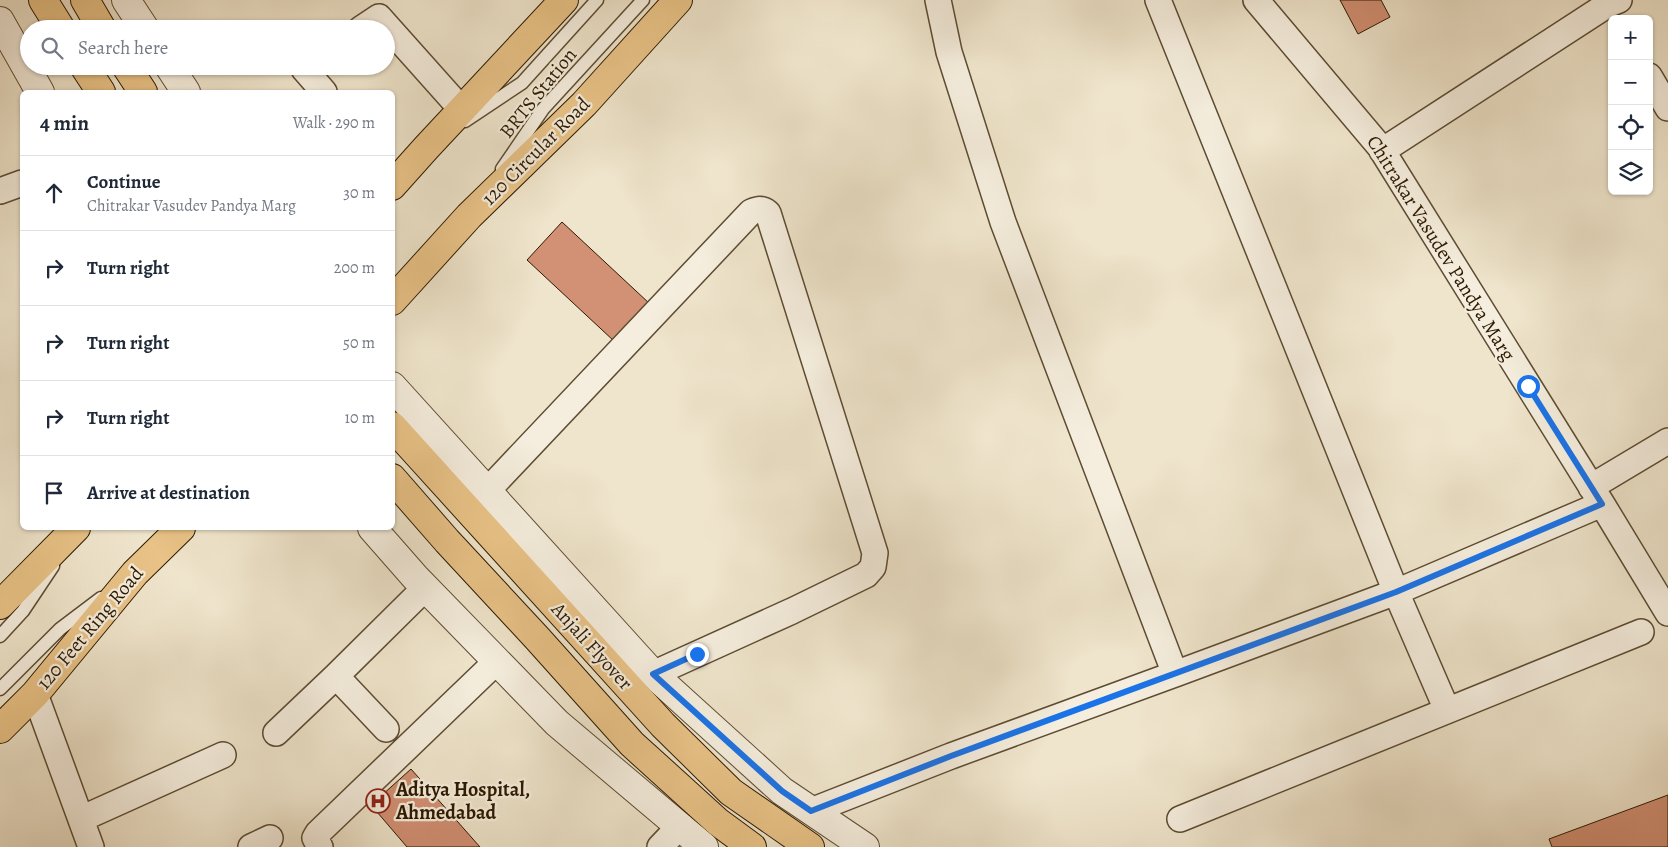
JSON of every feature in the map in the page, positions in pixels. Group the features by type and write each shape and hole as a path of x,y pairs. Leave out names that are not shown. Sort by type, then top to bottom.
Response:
{"main road":[{"path":"43,0 55,20"},
{"path":"85,0 97,20"},
{"path":"395,177 426,148 564,0"},
{"name":"120 Circular Road","path":"395,298 470,216 584,104 678,0"},
{"path":"90,75 100,90"},
{"path":"132,75 142,90"},
{"name":"Anjali Flyover","path":"395,430 663,724 731,792 810,847"},
{"name":"Anjali Flyover","path":"395,481 632,744 718,822 752,847"},
{"path":"0,606 76,530"},
{"name":"120 Feet Ring Road","path":"0,730 35,694 135,573 179,530"}],"street":[{"path":"126,0 139,20"},
{"path":"938,0 949,52 1003,222 1176,674"},
{"path":"1158,0 1396,592 1447,710"},
{"name":"Chitrakar Vasudev Pandya Marg","path":"1256,0 1382,151 1597,495 1668,613"},
{"path":"1382,151 1611,6"},
{"path":"0,20 20,56"},
{"path":"395,35 462,110"},
{"path":"31,75 39,90"},
{"path":"175,75 185,90"},
{"path":"309,75 322,90"},
{"path":"1653,83 1668,108"},
{"path":"0,191 20,183"},
{"path":"487,491 751,212 757,209 764,209 768,212 875,552 874,567 866,574 792,611 653,674"},
{"path":"395,389 653,674 782,791 865,847"},
{"path":"811,811 961,753 1396,592 1597,495 1668,441"},
{"path":"374,530 425,588 557,723 704,847"},
{"path":"276,732 425,588"},
{"path":"1180,819 1641,632"},
{"path":"320,847 315,838 318,833 497,661"},
{"path":"336,676 386,729"},
{"path":"35,694 92,847"},
{"path":"81,819 223,755"},
{"path":"660,847 680,826"}],"lane":[{"name":"BRTS Station","path":"426,148 522,83 597,0"},
{"name":"BRTS Station","path":"470,216 543,109 643,0"},
{"path":"0,636 23,611 77,530"},
{"path":"0,689 60,629 135,573"}],"building":[{"path":"1340,0 1381,0 1390,17 1358,34"},
{"path":"562,222 650,304 615,342 527,260"},
{"path":"411,769 480,847 407,847 371,805"},
{"path":"1668,795 1668,847 1552,847 1549,839"}],"place":[{"name":"Aditya Hospital, Ahmedabad","path":"378,801"}],"route":[{"path":"697,654 653,674 782,791 811,811 951,756 1396,592 1602,504 1528,386"}]}
